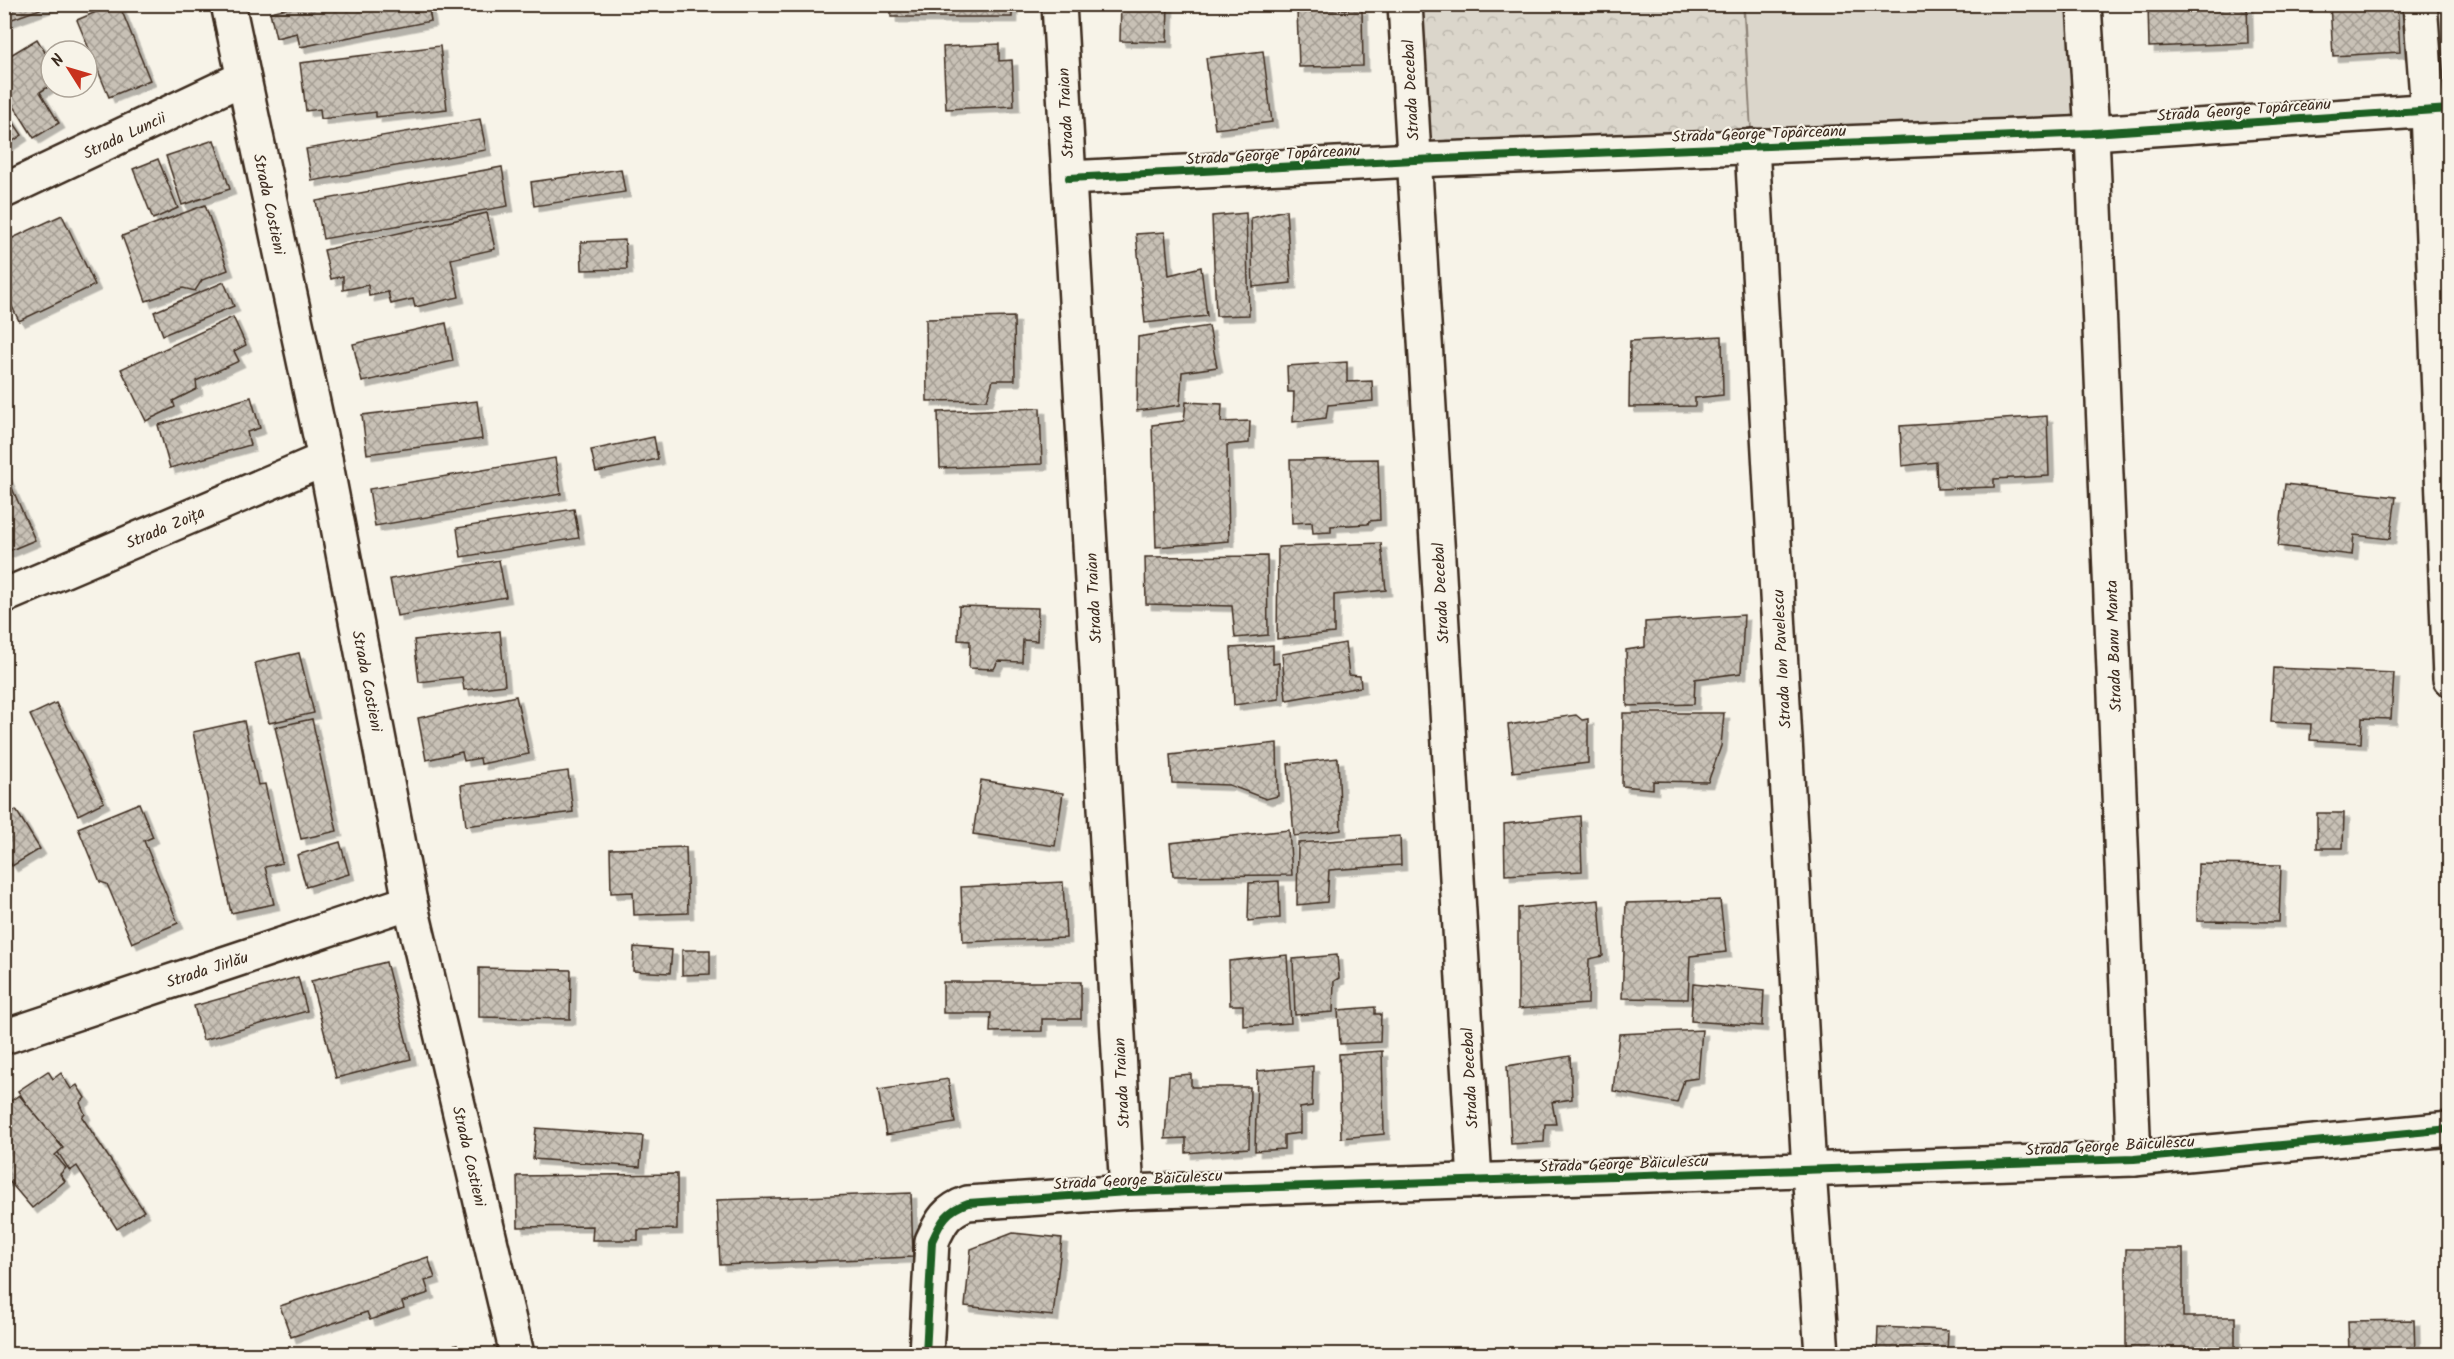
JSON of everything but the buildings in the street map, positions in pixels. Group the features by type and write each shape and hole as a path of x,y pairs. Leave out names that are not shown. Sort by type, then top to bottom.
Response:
{"street":[{"name":"Strada Costieni","path":"228,4 325,459 410,902 517,1354"},
{"name":"Strada Traian","path":"1059,4 1127,1192"},
{"name":"Strada Decebal","path":"1405,4 1475,1181"},
{"name":"Strada Banu Manta","path":"2084,4 2092,133 2134,1160"},
{"path":"2420,4 2439,110 2450,679"},
{"name":"Strada Luncii","path":"4,191 243,78"},
{"name":"Strada George Topârceanu","path":"1069,178 1414,160 2092,133 2439,110"},
{"name":"Strada Ion Pavelescu","path":"1752,146 1809,1171 1822,1354"},
{"name":"Strada Zoița","path":"4,596 325,459"},
{"name":"Strada Jirlău","path":"4,1036 410,902"},
{"name":"Strada George Băiculescu","path":"926,1354 932,1241 939,1225 952,1208 968,1203 1127,1192 2134,1160 2450,1129"}],"green space":[{"path":"1413,5 1743,5 1752,146 1420,151"},
{"path":"1744,5 2084,5 2092,133 1752,146"}],"cycle path":[{"path":"1069,178 1414,160 2092,133 2450,109"},
{"path":"926,1354 932,1241 946,1217 955,1209 968,1203 1127,1192 2134,1159 2450,1129"}]}
